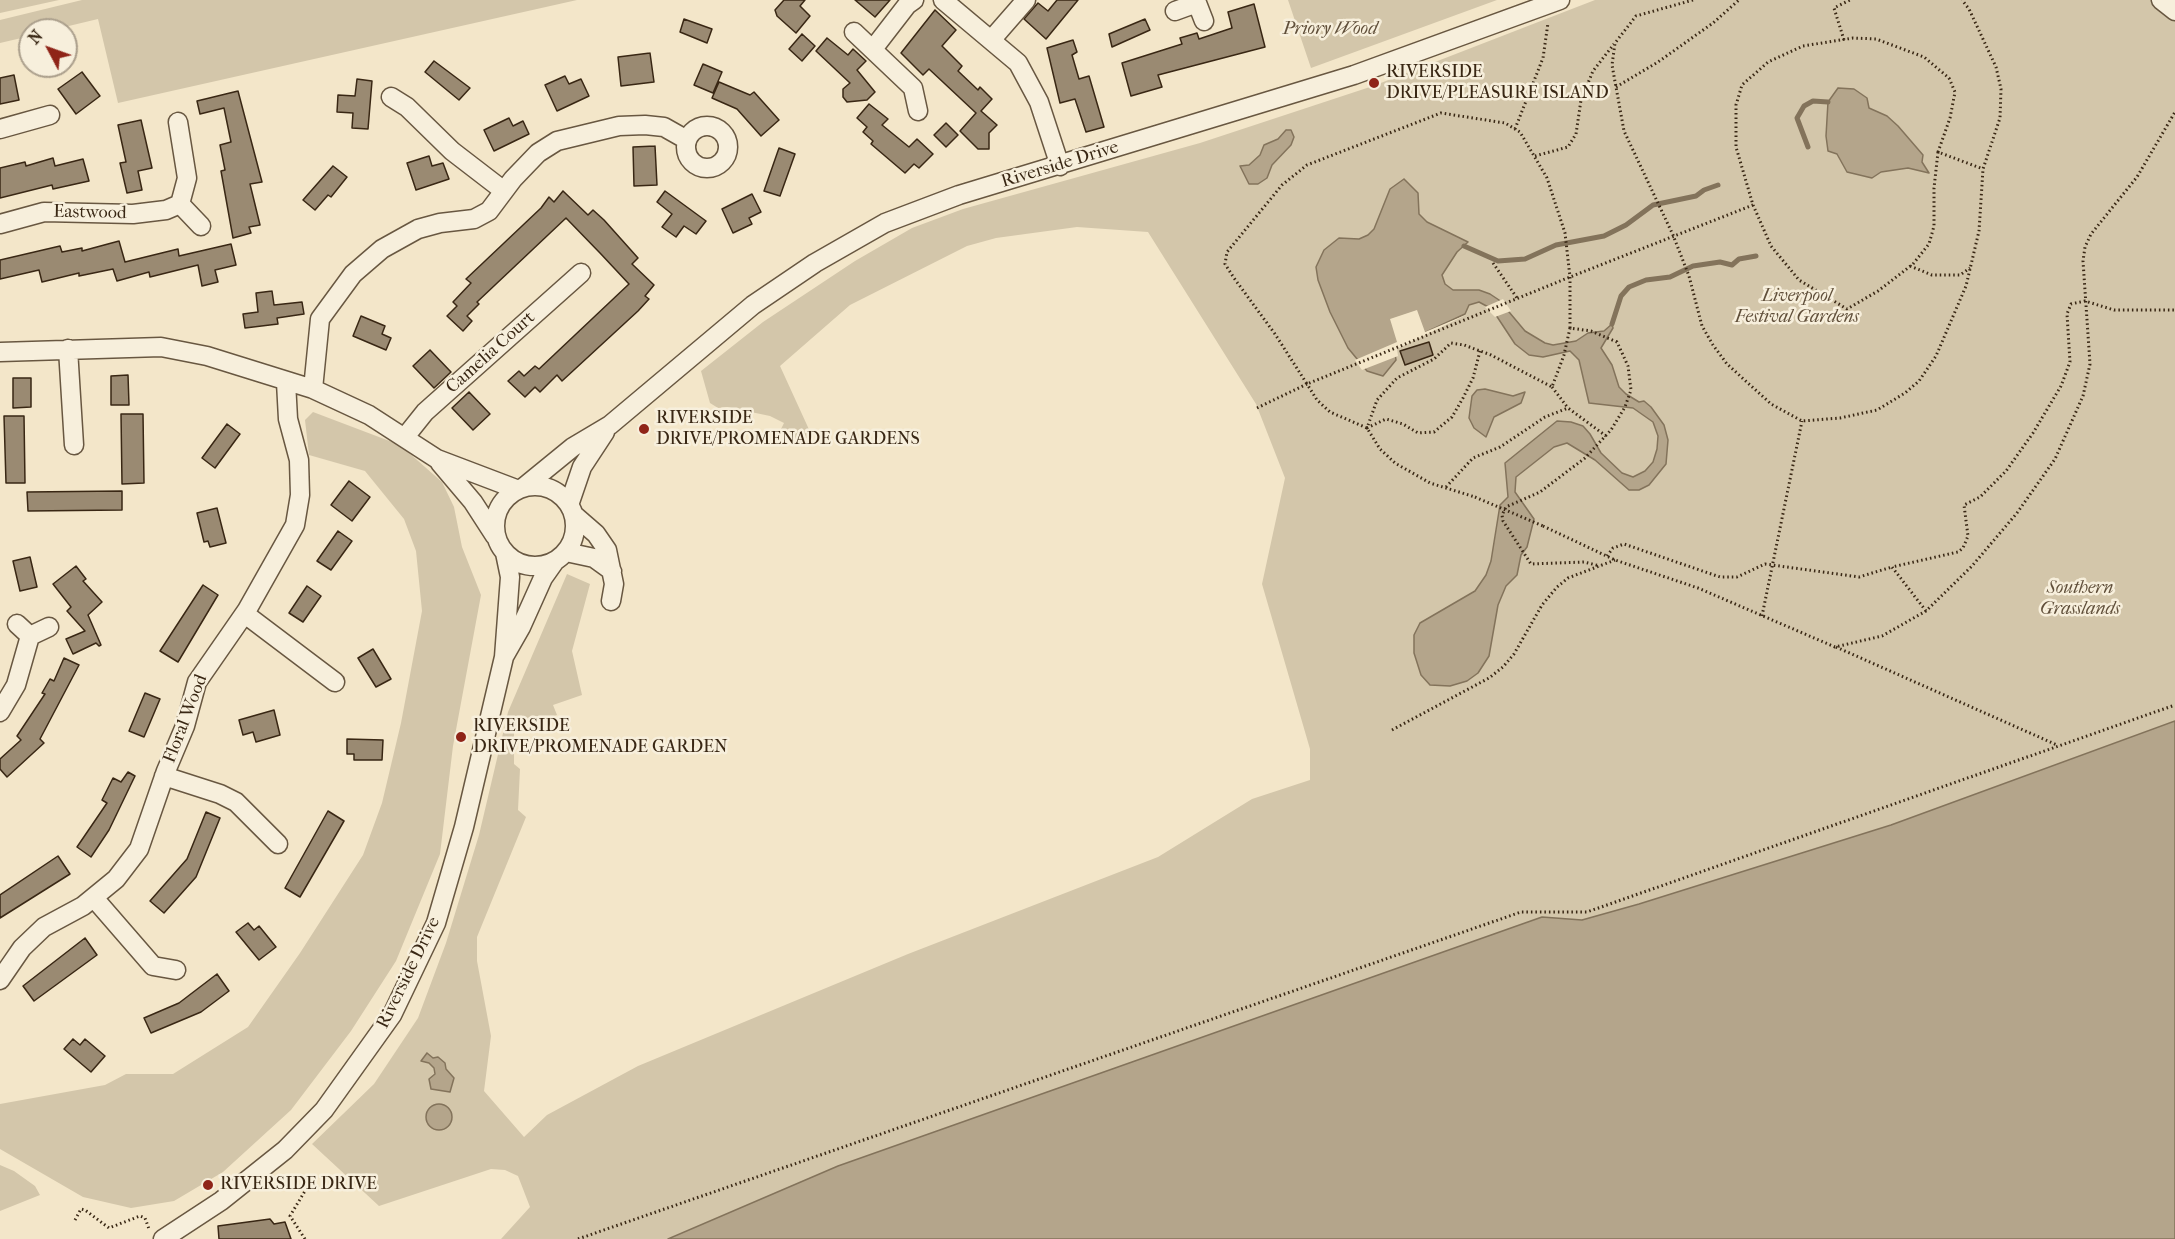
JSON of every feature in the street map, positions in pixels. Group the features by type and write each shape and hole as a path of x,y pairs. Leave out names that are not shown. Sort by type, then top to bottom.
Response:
{"street":[{"path":"873,50 907,5 914,0"},
{"path":"943,0 1018,63 1030,82 1060,166"},
{"path":"992,39 1026,0"},
{"path":"2161,0 2175,11"},
{"path":"1175,11 1196,2 1204,21"},
{"name":"Riverside Drive","path":"520,488 573,447 610,425 753,305 815,263 885,223 958,195 1060,166 1354,75 1555,2"},
{"path":"854,32 913,88 918,111"},
{"path":"391,97 407,108 452,152 504,191"},
{"path":"0,129 50,115"},
{"path":"178,122 187,178 180,204 201,226"},
{"path":"313,389 320,319 353,274 382,249 418,229 440,223 474,219 489,211 538,153 556,141 619,126 645,124 664,127 687,140"},
{"name":"Eastwood","path":"0,224 44,212 133,213 166,210 180,204"},
{"name":"Camelia Court","path":"405,437 425,411 581,273"},
{"path":"1,349 161,347 207,356 313,389 369,416 437,459 520,488"},
{"path":"68,349 74,445"},
{"name":"Floral Wood","path":"0,980 22,948 44,927 94,898 116,879 139,849 164,776 185,726 197,682 245,614 295,525 300,495 299,460 288,419 286,382"},
{"name":"Riverside Drive","path":"571,509 582,467 610,425"},
{"path":"437,459 473,502 505,553 516,562 528,566 542,566 560,556 574,533 571,509"},
{"path":"495,536 494,523 498,509 506,498 520,488 537,485 550,488 602,542 611,558 612,601"},
{"name":"Riverside Drive","path":"163,1239 221,1201 285,1150 324,1110 392,1015 436,923 464,827 504,657 510,577 505,553"},
{"path":"560,556 594,558 612,572"},
{"name":"Riverside Drive","path":"504,657 521,627 543,578 560,556"},
{"path":"245,614 335,682"},
{"path":"17,624 30,636"},
{"path":"0,712 16,685 30,636 49,627"},
{"path":"164,776 220,794 236,802 278,844"},
{"path":"94,898 153,966 176,970"}],"path":[{"path":"1534,156 1568,147 1576,134 1581,100 1593,71 1636,16 1693,0"},
{"path":"1616,87 1667,56 1713,23 1738,0"},
{"path":"1844,40 1834,8 1850,0"},
{"path":"1615,43 1612,64 1624,131 1673,235 1689,276 1702,326 1727,364 1771,404 1802,421 1840,418 1877,410 1919,381 1936,356 1966,286 1979,231 1983,169 2000,118 2001,89 1995,66 1969,9 1962,0"},
{"path":"1515,129 1543,58 1555,2"},
{"path":"1875,39 1924,57 1949,78 1955,92 1950,118 1938,152 1934,188 1934,226 1929,244 1910,266 1878,291 1847,309 1808,287 1788,270 1771,246 1753,205 1737,147 1736,105 1742,85 1768,62 1794,50 1844,40 1875,39"},
{"path":"1835,647 1882,636 1926,610 1972,566 2017,513 2055,459 2083,396 2090,364 2083,261 2085,248 2091,234 2137,177 2175,112"},
{"path":"1552,387 1564,356 1570,328 1570,277 1565,233 1547,178 1520,132 1505,123 1441,113 1307,165 1282,185 1227,252 1225,264 1317,400 1330,412 1367,428 1380,449 1395,463 1430,483 1475,497 1615,560 1698,588 2057,746"},
{"path":"1938,152 1983,169"},
{"path":"1257,408 1307,384 1507,302 1753,205"},
{"path":"1493,263 1517,298"},
{"path":"1910,266 1932,275 1960,274 1970,268"},
{"path":"1607,556 1613,548 1624,544 1720,577 1737,577 1765,564 1859,577 1958,552 1964,548 1968,536 1964,505 1980,496 2006,471 2048,411 2061,386 2070,362 2067,314 2071,304 2085,301 2114,310 2175,310"},
{"path":"1570,328 1591,331 1617,342 1628,366 1631,390 1625,407 1606,436 1585,458 1540,492 1506,507 1502,515 1527,561 1537,565 1584,562 1600,566"},
{"path":"1367,428 1377,400 1397,378 1434,359 1451,343 1480,351 1552,387 1568,408 1606,436"},
{"path":"1367,428 1386,418 1418,433 1434,432 1452,417 1463,398 1473,378 1480,351"},
{"path":"1446,487 1473,458 1500,447 1545,417 1568,408"},
{"path":"1762,616 1802,421"},
{"path":"1392,730 1489,678 1503,668 1542,605 1557,587 1568,578 1615,560"},
{"path":"1892,567 1926,610"},
{"path":"578,1239 1521,912 1587,912 2175,705"},
{"path":"305,1239 290,1216 314,1176"},
{"path":"75,1220 81,1209 109,1228 140,1216 145,1218 153,1239"}],"green space":[{"path":"0,0 59,0 0,13"},
{"path":"82,0 577,0 118,103 98,19 78,24 78,18 18,18 18,39 0,43 0,20"},
{"name":"Priory Wood","path":"1288,0 1497,0 1311,68"},
{"path":"1595,0 2175,0 2175,721 1891,825 1639,904 1582,920 1542,917 838,1166 668,1239 501,1239 530,1207 518,1176 505,1170 491,1169 379,1206 312,1144 374,1084 418,1018 446,943 479,835 508,712 567,574 590,584 572,651 582,695 553,705 557,715 514,727 514,764 520,769 518,810 526,817 477,937 477,961 491,1036 484,1091 524,1137 547,1115 638,1066 908,954 1158,857 1252,799 1310,780 1310,749 1262,584 1285,478 1256,404 1148,232 1077,227 996,238 967,246 850,305 780,366 812,436 797,442 781,429 784,423 770,416 727,407 718,408 710,403 701,371 763,322 855,261 912,228 963,209 1200,143 1373,86"},
{"path":"313,412 400,445 442,482 454,507 462,547 481,595 453,746 440,854 396,961 351,1031 291,1110 223,1172 174,1201 131,1208 83,1197 0,1149 0,1104 105,1085 126,1074 173,1074 248,1027 300,953 363,855 382,803 401,723 422,611 416,551 404,519 365,471 309,455 305,420"},
{"path":"0,1165 14,1171 35,1186 40,1195 0,1211"}],"shaded area":[{"path":"1838,88 1854,89 1867,98 1869,108 1887,116 1898,126 1923,155 1922,162 1929,173 1908,168 1881,172 1872,178 1847,172 1837,154 1828,151 1826,136 1828,102"},
{"path":"1286,130 1291,130 1294,137 1291,145 1272,165 1267,178 1258,184 1249,184 1240,166 1249,165 1260,155 1264,145 1278,139"},
{"path":"1404,179 1418,193 1419,214 1427,222 1468,242 1457,252 1442,275 1445,284 1453,290 1479,290 1490,294 1499,300 1525,331 1553,345 1576,341 1588,333 1604,331 1612,324 1613,328 1601,348 1612,365 1619,387 1626,394 1639,402 1644,401 1651,407 1664,425 1668,440 1666,464 1649,485 1639,490 1629,490 1595,460 1567,443 1554,447 1516,477 1515,492 1534,519 1527,547 1521,555 1517,575 1506,586 1498,605 1489,656 1478,673 1467,681 1450,686 1430,685 1421,675 1414,653 1414,635 1420,623 1475,591 1486,575 1491,561 1500,505 1508,497 1505,463 1557,421 1571,422 1583,426 1601,453 1622,473 1633,477 1645,471 1653,462 1658,436 1653,422 1633,408 1589,403 1579,360 1570,351 1543,357 1529,355 1515,344 1492,309 1479,302 1469,305 1465,314 1394,347 1396,360 1383,376 1367,371 1348,348 1330,312 1318,280 1316,267 1324,250 1339,238 1359,239 1374,229 1390,189"},
{"path":"1485,389 1513,396 1525,392 1521,403 1494,417 1486,437 1474,428 1469,418 1472,396 1477,390"},
{"path":"2175,721 2175,1239 668,1239 838,1166 1542,917 1582,920 1639,904 1891,825"},
{"path":"427,1053 433,1058 438,1057 445,1063 446,1069 454,1078 450,1092 431,1089 429,1079 435,1074 434,1068 429,1063 421,1061"},
{"path":"439,1104 449,1107 452,1117 449,1127 439,1130 429,1127 426,1117 429,1107"}],"pier":[{"path":"1503,299 1511,311 1495,317 1485,307"},
{"path":"1417,310 1425,332 1468,314 1397,349 1398,356 1362,370 1355,360 1397,342 1390,319"}],"building":[{"path":"784,0 805,0 800,6 810,16 796,33 777,16 775,10"},
{"path":"855,0 890,0 875,17"},
{"path":"1057,0 1078,0 1046,39 1024,19 1038,3 1048,11"},
{"path":"1254,4 1265,47 1158,75 1162,87 1131,96 1122,63 1182,44 1180,38 1197,33 1199,39 1232,28 1228,12"},
{"path":"935,10 956,30 942,46 962,66 958,71 978,90 980,87 992,99 981,111 997,125 989,133 989,149 978,149 960,131 976,113 929,69 923,75 901,53"},
{"path":"684,19 712,29 707,43 680,32"},
{"path":"1145,19 1150,30 1112,47 1109,34"},
{"path":"802,34 815,46 802,61 789,49"},
{"path":"827,38 848,55 853,49 866,61 857,70 875,92 867,100 847,102 843,97 843,89 850,83 816,51"},
{"path":"1073,40 1077,52 1072,55 1079,79 1089,76 1104,127 1086,132 1075,99 1060,103 1047,48"},
{"path":"650,53 654,82 621,86 618,57"},
{"path":"434,61 470,88 459,100 425,72"},
{"path":"703,64 722,72 713,93 694,85"},
{"path":"82,72 100,96 76,114 58,89 74,78 78,78"},
{"path":"14,75 19,100 0,104 0,78"},
{"path":"565,76 569,84 581,79 589,96 557,111 545,85"},
{"path":"357,79 372,81 368,129 352,128 353,113 337,112 338,95 355,96"},
{"path":"719,82 750,95 754,92 779,120 761,136 737,109 712,98"},
{"path":"238,91 262,182 250,184 260,225 249,227 251,233 233,238 221,171 225,170 220,145 231,142 224,108 200,114 197,101"},
{"path":"869,104 888,119 882,125 909,147 917,139 933,154 919,168 914,164 905,173 871,144 873,141 863,132 867,127 857,118"},
{"path":"509,118 513,126 523,121 529,134 494,151 484,130"},
{"path":"141,120 152,168 138,171 142,190 127,193 120,163 126,162 118,125"},
{"path":"946,123 958,135 946,147 934,135"},
{"path":"655,146 657,185 634,186 633,147"},
{"path":"779,148 795,154 780,196 764,191"},
{"path":"429,156 432,166 443,163 449,179 416,190 407,163"},
{"path":"53,158 55,166 83,159 89,181 53,189 52,185 0,198 0,168 25,162 26,166"},
{"path":"333,166 347,177 331,197 328,195 315,210 303,200"},
{"path":"563,191 588,215 593,210 604,220 638,258 632,264 654,285 645,296 649,299 638,311 562,381 557,375 540,392 535,387 525,397 508,381 519,371 524,376 535,366 539,369 629,284 600,253 566,218 477,302 479,304 467,316 472,321 463,331 447,316 457,306 453,302 471,283 466,279 541,208 549,197 554,202"},
{"path":"665,191 706,221 696,234 684,226 676,237 662,227 672,214 657,202"},
{"path":"752,194 761,212 749,218 752,224 733,233 722,209"},
{"path":"119,241 125,262 178,249 179,256 231,244 236,265 215,270 218,282 202,286 198,265 150,277 149,272 117,281 113,269 79,276 79,273 42,282 39,270 0,279 0,260 60,246 62,252 82,248 82,251"},
{"path":"272,291 274,305 302,302 304,314 277,318 278,324 245,328 243,314 258,312 256,293"},
{"path":"361,316 385,326 382,334 391,338 386,350 353,336"},
{"path":"1429,342 1433,355 1405,365 1400,351"},
{"path":"430,350 451,372 434,388 413,366"},
{"path":"128,375 129,405 111,405 111,376"},
{"path":"13,378 31,378 31,407 13,408"},
{"path":"469,392 490,414 473,430 452,408"},
{"path":"121,414 143,414 144,483 122,484"},
{"path":"4,416 24,416 25,483 6,483"},
{"path":"227,424 240,434 215,468 202,458"},
{"path":"349,481 370,497 352,521 331,505"},
{"path":"122,491 122,510 28,511 27,492"},
{"path":"217,508 226,543 210,547 208,541 204,542 197,513"},
{"path":"338,531 352,541 331,570 317,561"},
{"path":"30,557 37,587 20,591 13,561"},
{"path":"76,566 86,579 83,581 102,602 88,615 101,645 96,643 73,654 66,639 85,631 67,611 71,607 53,584"},
{"path":"203,585 218,595 178,662 160,651"},
{"path":"307,586 321,596 303,622 289,613"},
{"path":"373,649 391,679 376,687 358,658"},
{"path":"64,658 79,665 40,739 44,743 7,777 0,769 0,759 21,740 17,736 45,694 42,693 50,679 54,681"},
{"path":"145,693 160,699 144,737 129,731"},
{"path":"274,710 280,735 256,742 253,732 243,735 239,720"},
{"path":"347,739 383,740 382,760 354,760 354,754 347,754"},
{"path":"128,772 135,776 109,830 91,857 77,847 107,803 102,800 113,778 121,782"},
{"path":"328,811 344,821 300,897 285,888"},
{"path":"206,812 220,818 196,877 164,913 150,901 187,859"},
{"path":"58,856 70,874 0,918 0,895"},
{"path":"248,923 254,930 259,926 276,947 259,960 236,932"},
{"path":"85,938 97,955 34,1001 23,986"},
{"path":"217,974 229,991 201,1012 151,1033 144,1018 179,1003"},
{"path":"73,1039 80,1045 85,1039 105,1056 91,1072 64,1049"},
{"path":"270,1219 274,1224 285,1222 291,1239 219,1239 218,1226"}],"waterway":[{"path":"1808,147 1797,118 1804,106 1813,101 1828,102"},
{"path":"1464,246 1498,261 1525,259 1556,245 1604,236 1626,225 1653,205 1696,196 1718,185"},
{"path":"1612,324 1621,296 1629,287 1646,280 1670,277 1693,266 1720,262 1732,265 1739,259 1756,256"}],"place":[{"name":"RIVERSIDE DRIVE/PLEASURE ISLAND","path":"1374,83"},
{"name":"RIVERSIDE DRIVE/PROMENADE GARDENS","path":"644,429"},
{"name":"RIVERSIDE DRIVE/PROMENADE GARDEN","path":"461,737"},
{"name":"RIVERSIDE DRIVE","path":"208,1185"}],"park label":[{"name":"Liverpool Festival Gardens","path":"1797,307"},
{"name":"Southern Grasslands","path":"2080,599"}]}
